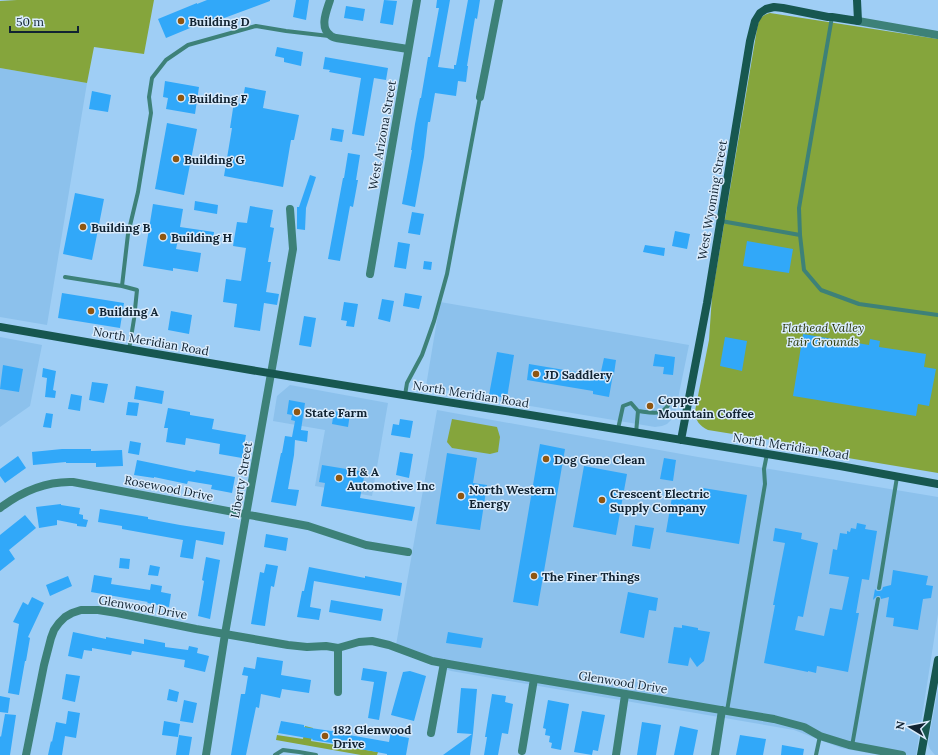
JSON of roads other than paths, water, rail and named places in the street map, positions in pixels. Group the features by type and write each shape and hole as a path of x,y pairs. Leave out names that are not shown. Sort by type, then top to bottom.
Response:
{"main road":[{"path":"857,0 858,21"},
{"name":"West Wyoming Street","path":"681,440 707,303 750,41 755,21 760,13 766,9 783,8 858,21"},
{"name":"North Meridian Road","path":"0,327 272,374 404,396 514,412 938,484"},
{"path":"921,755 938,660"}],"street":[{"path":"330,0 324,26 330,36 408,49"},
{"name":"West Arizona Street","path":"370,274 417,0"},
{"path":"480,96 499,0"},
{"path":"858,21 938,35"},
{"name":"Liberty Street","path":"206,755 225,634 294,249 290,209"},
{"name":"Rosewood Drive","path":"0,508 30,490 48,484 72,482 308,526 366,545 408,552"},
{"name":"Glenwood Drive","path":"26,755 44,665 51,638 56,626 65,617 80,610 98,610 288,645 307,647 326,646 338,648 359,642 372,641 389,645 432,661 774,719 804,727 820,736 852,746 902,755"},
{"path":"338,648 338,692"},
{"path":"431,733 444,663"},
{"path":"522,751 534,679"},
{"path":"616,755 625,694"},
{"path":"715,755 725,710"}],"lane":[{"path":"832,17 799,208 804,270 821,290 859,304 938,315"},
{"path":"122,286 128,234 138,192 151,113 149,97 152,78 166,60 188,45 256,26 330,36"},
{"path":"404,396 407,383 422,355 434,322 447,274 480,96"},
{"path":"721,221 800,235"},
{"path":"65,277 122,286 137,290 129,350"},
{"path":"617,430 624,406 632,403 638,411 653,414 661,412 668,406 671,399"},
{"path":"636,433 638,411"},
{"path":"725,710 766,484 764,469 767,454"},
{"path":"879,588 897,476"},
{"path":"852,746 878,600"},
{"path":"816,755 820,736"},
{"path":"274,755 283,750 316,755"}],"place":[{"name":"Building D","path":"181,21"},
{"name":"Building F","path":"181,98"},
{"name":"Building G","path":"176,159"},
{"name":"Building B","path":"83,227"},
{"name":"Building H","path":"163,237"},
{"name":"Building A","path":"91,311"},
{"name":"JD Saddlery","path":"536,374"},
{"name":"Copper Mountain Coffee","path":"650,406"},
{"name":"State Farm","path":"297,412"},
{"name":"Dog Gone Clean","path":"546,459"},
{"name":"H & A Automotive Inc","path":"339,478"},
{"name":"North Western Energy","path":"461,496"},
{"name":"Crescent Electric Supply Company","path":"602,500"},
{"name":"The Finer Things","path":"534,576"},
{"name":"182 Glenwood Drive","path":"325,736"}],"park label":[{"name":"Flathead Valley Fair Grounds","path":"823,334"}]}
